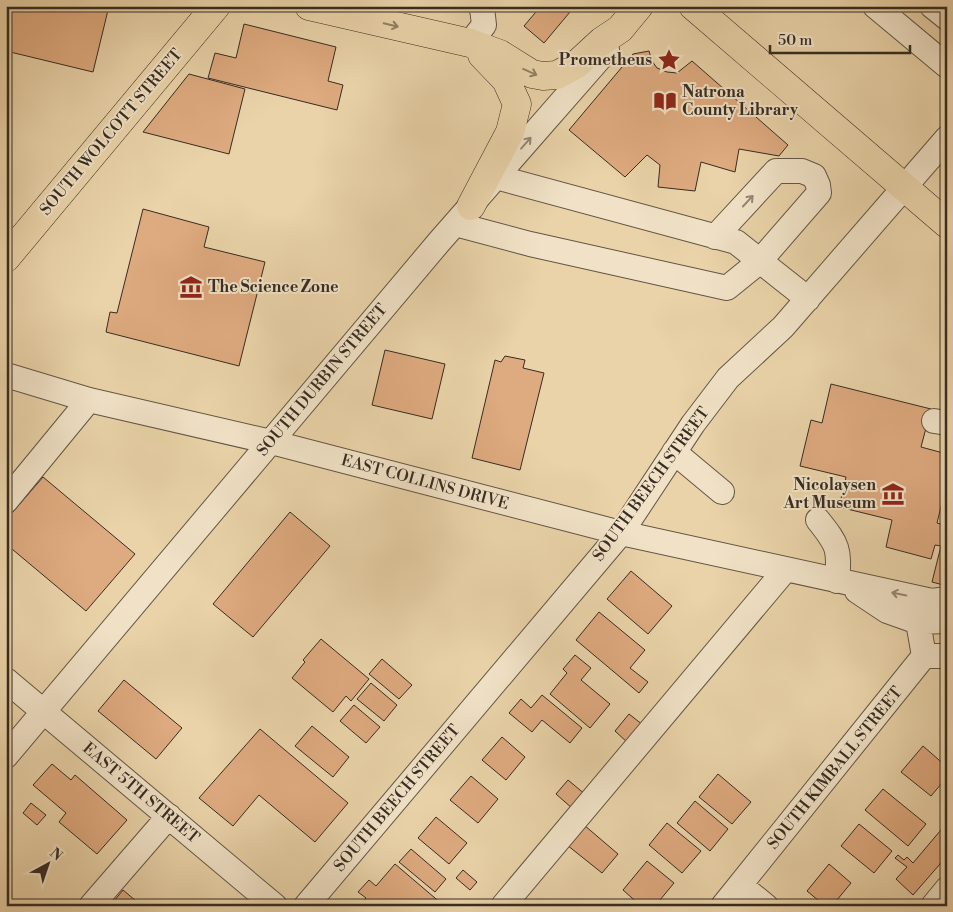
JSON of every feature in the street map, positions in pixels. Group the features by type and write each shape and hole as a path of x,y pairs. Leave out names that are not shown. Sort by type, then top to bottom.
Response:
{"main road":[{"name":"SOUTH WOLCOTT STREET","path":"6,258 216,6"},
{"path":"309,6 470,43 500,54 532,74 542,76 566,72 602,41 620,29"},
{"name":"SOUTH DURBIN STREET","path":"620,29 639,6"},
{"path":"693,6 947,224"},
{"path":"463,215 510,132 517,104 506,80 470,43"}],"street":[{"path":"470,43 484,26 482,8 480,6"},
{"path":"875,6 947,66"},
{"path":"932,6 947,18"},
{"name":"SOUTH DURBIN STREET","path":"6,756 463,215 610,47 620,29"},
{"name":"SOUTH BEECH STREET","path":"306,906 621,533 693,424 728,378 783,327 947,138"},
{"path":"463,215 530,244 727,288 759,262 819,193 818,184 814,176 802,171 776,171 715,237"},
{"path":"496,177 736,242 808,299"},
{"name":"EAST COLLINS DRIVE","path":"6,375 89,400 271,442 621,533 932,601 947,599"},
{"path":"6,501 89,400"},
{"path":"674,452 722,492"},
{"path":"818,520 834,540 839,558 841,582"},
{"path":"503,906 786,570"},
{"name":"EAST COLLINS DRIVE","path":"841,582 887,611 918,622 947,621"},
{"name":"SOUTH KIMBALL STREET","path":"723,906 936,656 918,622"},
{"name":"EAST 5TH STREET","path":"6,680 275,906"},
{"path":"90,906 169,816"},
{"path":"740,885 766,906"},
{"path":"933,906 947,889"}],"building":[{"path":"8,6 109,6 93,72 6,51 6,13"},
{"path":"541,6 575,6 544,43 524,26"},
{"path":"244,24 336,47 328,81 343,85 337,110 208,78 215,53 236,58"},
{"name":"Natrona County Library","path":"649,51 652,61 657,68 667,72 677,73 692,61 788,145 779,156 739,149 735,172 701,162 695,191 658,187 660,165 647,155 625,177 569,130 633,54"},
{"path":"189,74 245,89 229,154 143,132"},
{"name":"The Science Zone","path":"143,209 209,227 204,247 265,262 239,366 106,332 110,312 117,313"},
{"path":"385,350 445,364 432,419 372,405"},
{"path":"505,356 525,360 523,368 544,373 520,470 472,458 495,360 501,362"},
{"name":"Nicolaysen Art Museum","path":"831,384 931,409 921,447 947,454 947,482 937,523 947,526 947,586 932,582 941,546 935,545 931,559 886,547 892,520 839,507 846,477 800,466 811,420 822,423"},
{"path":"43,477 135,554 86,611 6,544 6,520"},
{"path":"290,512 330,546 253,637 213,604"},
{"path":"631,571 672,606 648,634 607,599"},
{"path":"599,612 645,650 630,668 648,682 639,693 576,640"},
{"path":"321,639 369,679 351,701 346,696 333,712 292,678 305,662 303,660"},
{"path":"575,655 591,668 581,680 610,704 590,728 550,694 567,673 563,669"},
{"path":"382,659 412,685 399,699 369,674"},
{"path":"124,680 182,728 156,759 98,711"},
{"path":"371,683 397,705 384,721 357,699"},
{"path":"542,695 582,728 570,743 542,720 532,732 509,713 521,699 531,708"},
{"path":"354,705 380,727 366,743 340,721"},
{"path":"629,714 643,725 628,743 615,731"},
{"path":"312,726 349,757 333,777 295,746"},
{"path":"260,729 348,803 315,842 259,795 233,826 199,798"},
{"path":"502,737 525,757 506,780 482,760"},
{"path":"923,746 947,767 947,777 931,796 901,772"},
{"path":"52,764 71,780 75,775 127,820 97,854 59,822 66,813 33,785"},
{"path":"718,774 751,802 732,824 699,797"},
{"path":"471,776 498,799 478,823 450,800"},
{"path":"568,780 586,795 573,809 556,794"},
{"path":"883,789 926,824 908,846 865,810"},
{"path":"695,801 728,829 710,851 677,823"},
{"path":"31,803 46,815 37,825 23,813"},
{"path":"436,817 467,843 449,864 418,838"},
{"path":"667,823 701,851 682,873 649,845"},
{"path":"859,824 892,851 874,873 841,846"},
{"path":"946,824 947,856 913,895 896,879 907,867 895,858 898,855 904,860 907,857 913,863"},
{"path":"584,825 618,854 602,873 567,845"},
{"path":"411,849 446,879 435,892 399,862"},
{"path":"647,861 674,883 655,906 641,906 623,890"},
{"path":"395,864 442,904 441,906 359,906 366,898 358,892 369,880 376,886"},
{"path":"829,864 851,883 832,906 825,906 807,891"},
{"path":"463,870 477,882 470,890 456,878"},
{"path":"123,890 142,906 110,906"}],"place":[{"name":"Prometheus","path":"669,60"},
{"name":"Natrona County Library","path":"665,101"},
{"name":"The Science Zone","path":"191,287"},
{"name":"Nicolaysen Art Museum","path":"893,494"}]}
